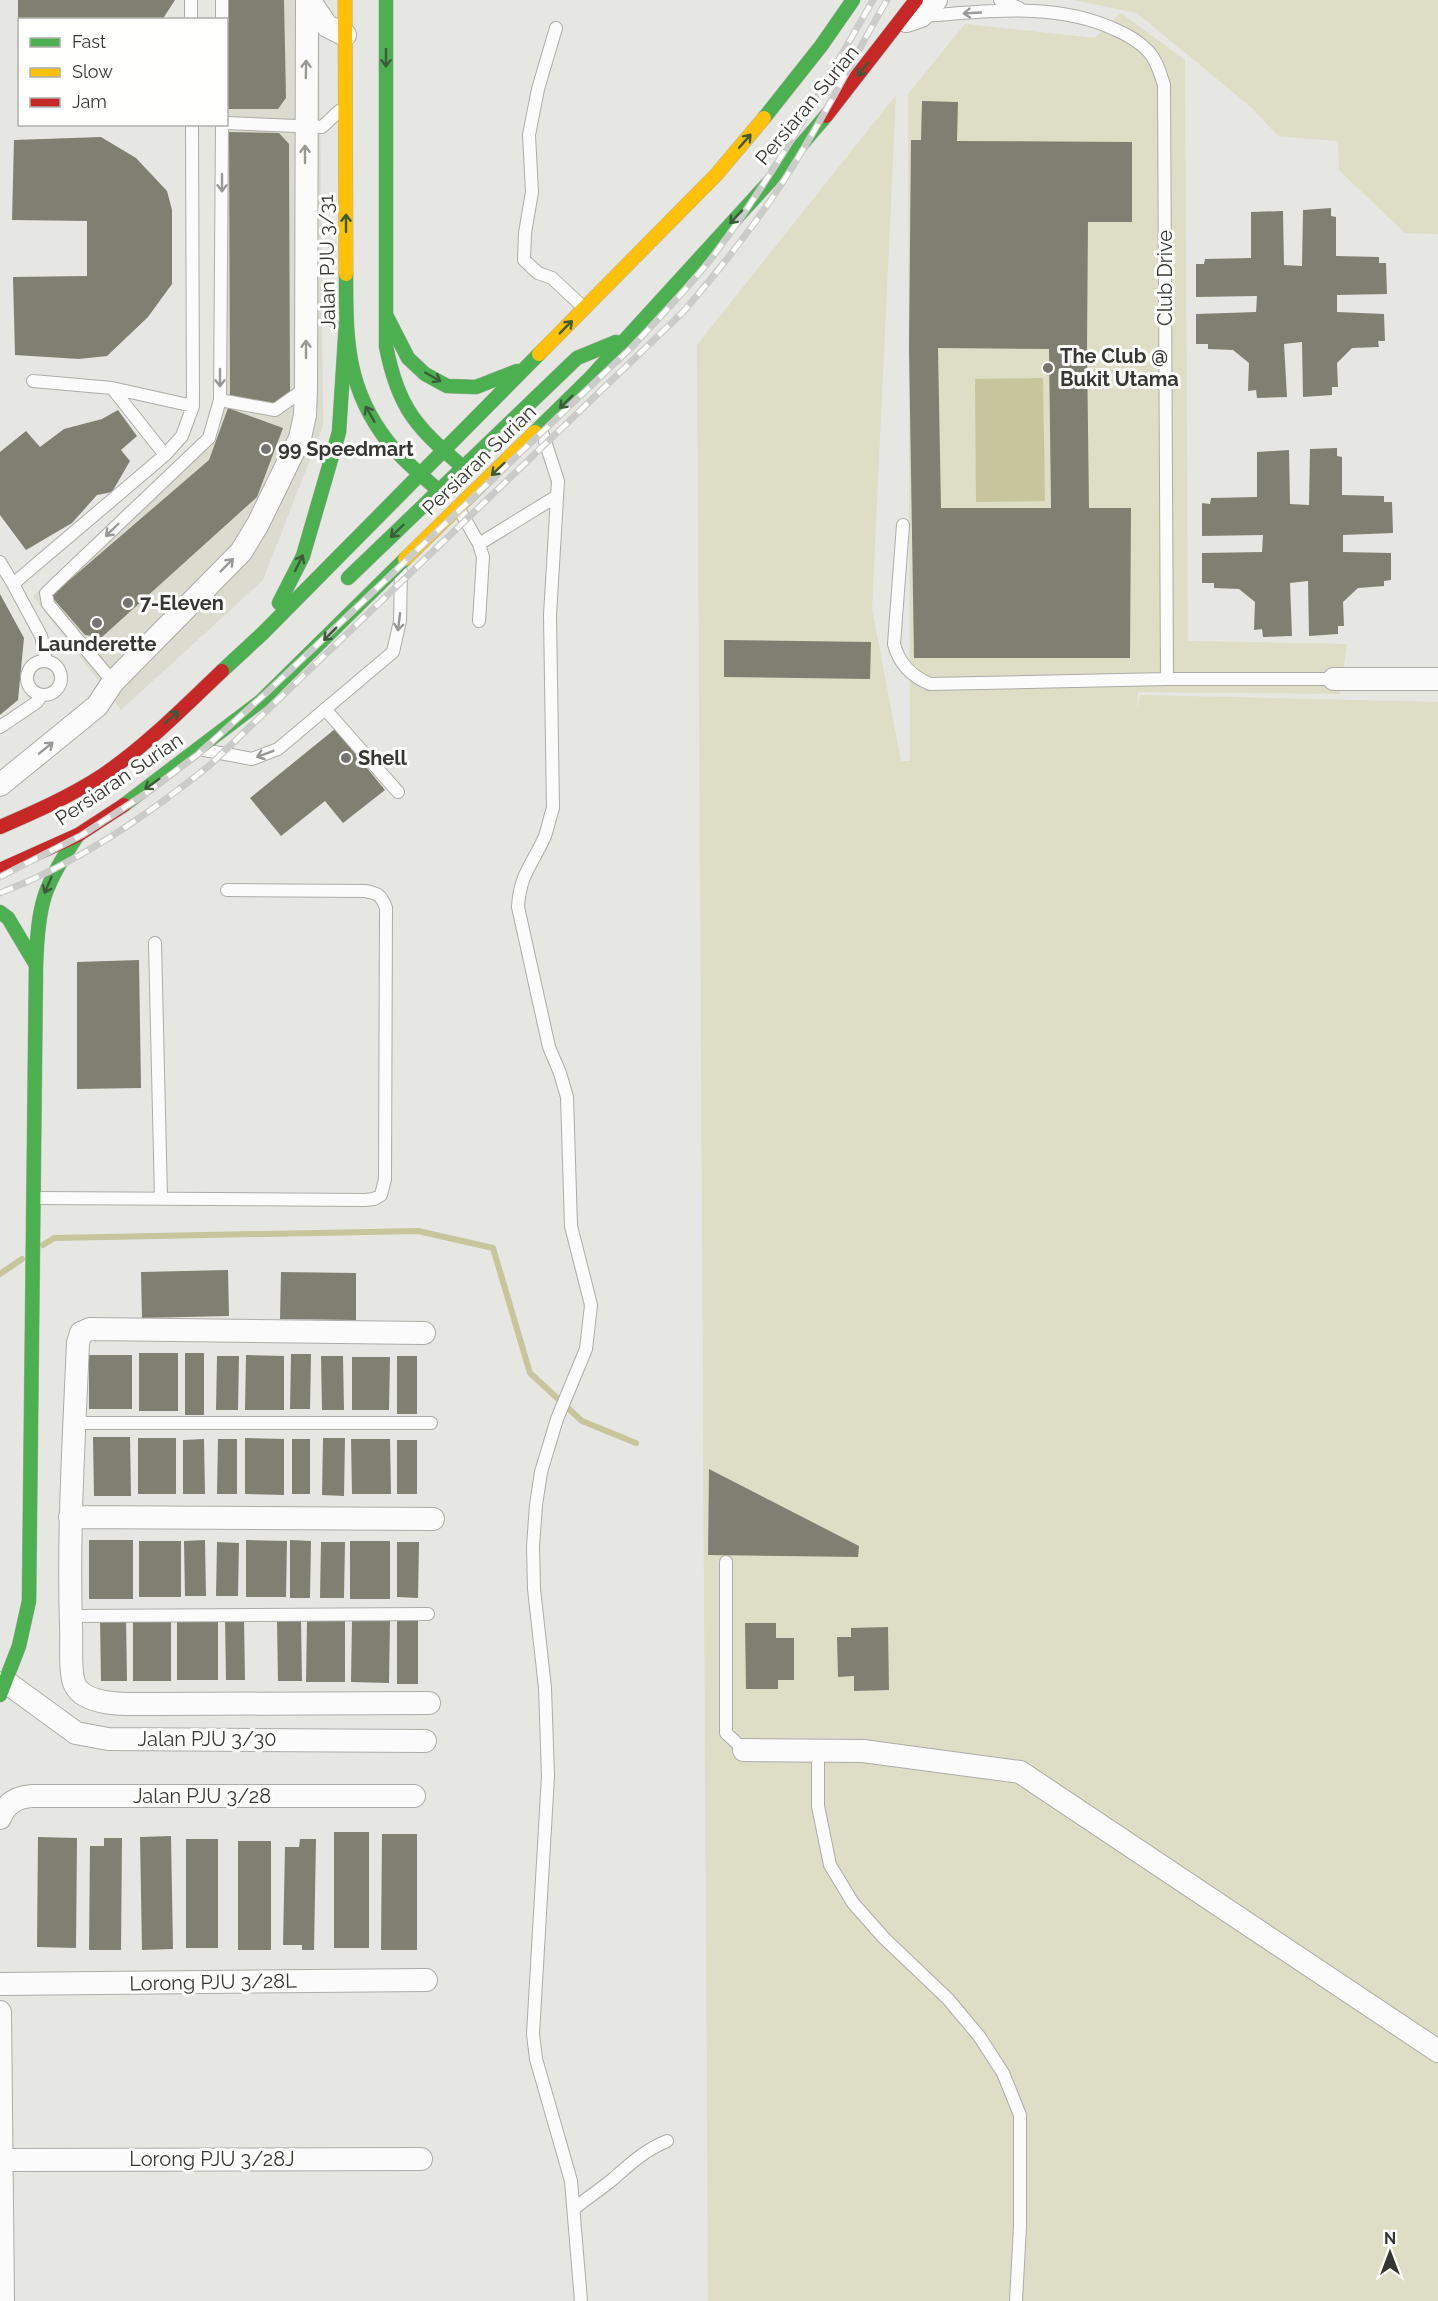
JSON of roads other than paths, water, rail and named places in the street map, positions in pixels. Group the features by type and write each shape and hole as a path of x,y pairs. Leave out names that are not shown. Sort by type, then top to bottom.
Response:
{"main road":[{"name":"Jalan PJU 3/31","path":"345,0 346,323 354,381 368,413 390,445 439,491"},
{"path":"386,0 386,315 389,364 398,398 410,418 464,468"},
{"name":"Persiaran Surian","path":"0,827 51,805 104,775 140,747 263,633 716,175 831,34 853,0"},
{"name":"Persiaran Surian","path":"0,870 78,835 129,801 261,701 591,377 623,339 770,181 849,88 899,23"},
{"path":"386,315 408,358 425,374 447,386 476,387 525,368"},
{"path":"263,633 303,556 325,485 339,432 346,323"},
{"path":"338,587 577,358 623,339"},
{"path":"3,1688 19,1646 28,1601 32,1198 38,926 42,900 57,866 78,835"},
{"path":"0,912 8,918 36,965"}],"street":[{"path":"308,0 327,26 345,34"},
{"path":"0,785 97,706 113,682 241,552 258,524 300,438 305,415 306,388 305,127 308,0"},
{"path":"899,23 924,5"},
{"path":"1334,680 1438,680"},
{"path":"424,1333 90,1329 81,1333 78,1343 70,1517 71,1616 72,1672 75,1685 85,1695 114,1704 429,1703"},
{"path":"70,1517 433,1519"},
{"name":"Jalan PJU 3/30","path":"3,1688 76,1733 91,1737 425,1741"},
{"path":"250,1704 250,1739"},
{"path":"289,1704 290,1740"},
{"path":"744,1750 863,1751 1020,1772 1438,2051"},
{"name":"Jalan PJU 3/28","path":"0,1818 10,1802 21,1797 32,1796 414,1796"},
{"name":"Lorong PJU 3/28L","path":"0,1984 426,1980"},
{"path":"0,2012 3,2301"},
{"name":"Lorong PJU 3/28J","path":"2,2160 421,2159"}],"lane":[{"path":"191,0 191,18"},
{"path":"222,0 222,18"},
{"name":"Club Drive","path":"1000,0 1023,10"},
{"name":"Club Drive","path":"924,5 1023,10 1089,18 1128,35 1149,52 1159,69 1164,85 1167,680"},
{"path":"556,28 538,89 529,135 532,192 525,233 524,260 538,273 552,278 584,308"},
{"path":"228,123 322,127 338,113 345,101"},
{"path":"13,584 165,455 182,436 193,406 192,126"},
{"path":"113,682 48,604 46,593 209,438 220,400 222,126"},
{"path":"33,381 112,388 193,406"},
{"path":"112,388 165,455"},
{"path":"220,400 275,410 306,388"},
{"path":"540,428 558,481 553,498 550,615 553,808 545,836 524,873 519,888 519,907 549,1047 561,1073 566,1091 571,1226 591,1305 586,1349 557,1419 541,1472 533,1546 534,1589 545,1688 548,1776 533,2034 536,2059 571,2181 581,2301"},
{"path":"481,543 553,498"},
{"path":"459,508 481,543 483,557 479,621"},
{"path":"903,525 894,644 897,657 906,669 917,678 930,684 1334,680"},
{"path":"0,562 41,636 46,661"},
{"path":"199,749 252,759 278,750 393,652 400,621 402,563"},
{"path":"46,661 56,666 61,677 58,688 48,695 42,695 32,691 27,682 27,676 31,667 46,661"},
{"path":"0,727 37,702 42,695"},
{"path":"325,709 398,792"},
{"path":"32,1198 365,1200 381,1195 384,1188 386,908 383,899 376,892 365,891 226,890"},
{"path":"155,943 161,1198"},
{"path":"74,1423 431,1423"},
{"path":"726,1562 726,1733 744,1750"},
{"path":"71,1616 428,1614"},
{"path":"818,1749 818,1806 830,1865 853,1903 884,1938 948,1999 979,2036 1003,2073 1020,2115 1020,2226 1016,2301"},
{"path":"575,2208 635,2159 667,2141"}],"waterway":[{"path":"43,1245 54,1238 418,1231 493,1248 530,1373 582,1421 636,1443"},
{"path":"0,1274 22,1259"}],"railway":[{"path":"0,877 82,835 145,794 197,755 265,694 632,347 695,279 736,225 797,130 873,0"},
{"path":"0,893 57,868 84,853 161,803 210,765 683,312 731,254 789,172 887,0"}],"place":[{"name":"The Club @ Bukit Utama","path":"1048,368"},
{"name":"99 Speedmart","path":"266,449"},
{"name":"7-Eleven","path":"128,603"},
{"name":"Launderette","path":"97,623"},
{"name":"Shell","path":"346,758"}]}
